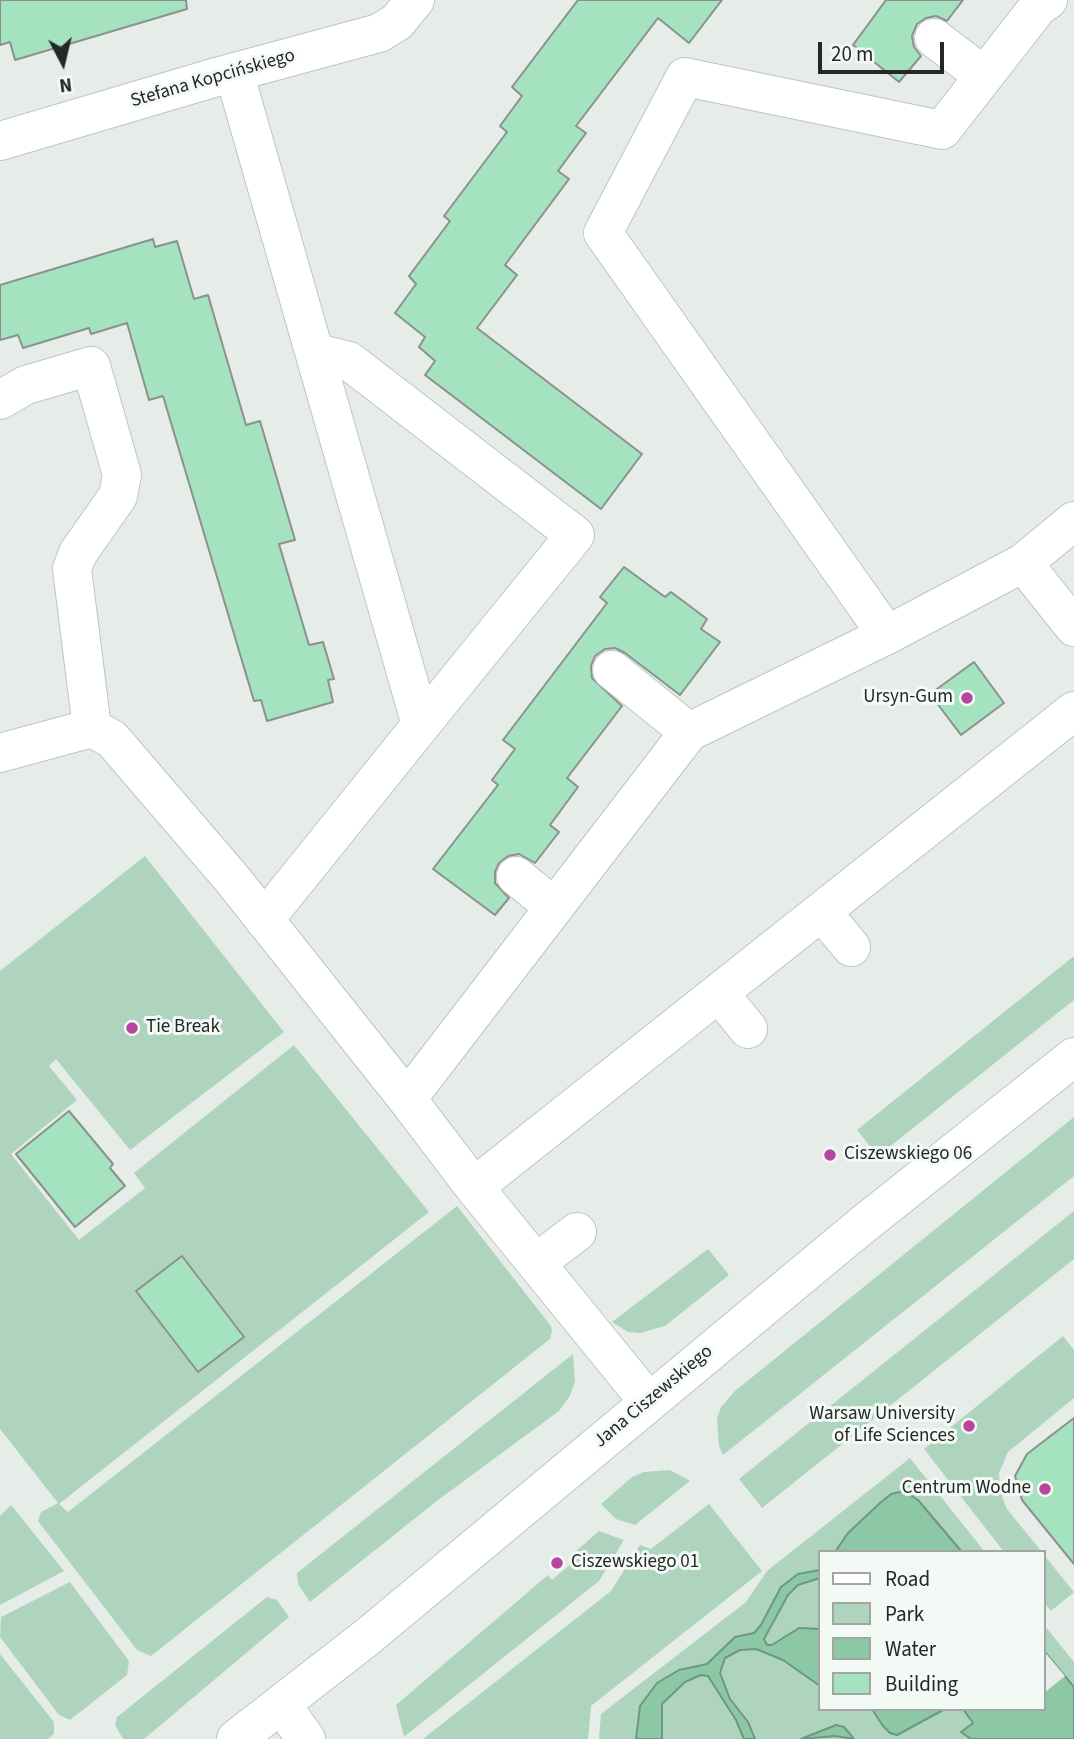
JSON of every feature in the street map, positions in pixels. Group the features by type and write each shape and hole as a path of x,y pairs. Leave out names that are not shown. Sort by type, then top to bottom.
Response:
{"street":[{"name":"Stefana Kopcińskiego","path":"0,141 234,72 379,33 397,22 415,0"},
{"path":"887,635 603,233 685,77 942,130 1038,7 1048,0"},
{"path":"934,38 984,76"},
{"path":"234,72 421,725"},
{"path":"264,920 575,535 349,361 316,353"},
{"path":"0,400 26,385 91,366 122,475 118,496 78,553 72,569 92,728"},
{"path":"407,1099 689,732 887,635 1023,564 1074,521"},
{"path":"1023,564 1074,627"},
{"path":"612,670 689,732"},
{"path":"474,1187 1074,711"},
{"path":"0,753 92,728 112,739 264,920 474,1187 648,1401"},
{"path":"516,876 554,906"},
{"path":"822,912 851,947"},
{"path":"719,993 748,1029"},
{"name":"Jana Ciszewskiego","path":"236,1739 366,1637 648,1401 1074,1057"},
{"path":"537,1263 577,1232"},
{"path":"281,1704 306,1739"}],"green space":[{"path":"145,856 284,1032 130,1150 56,1059 49,1066 77,1100 11,1154 79,1240 145,1188 134,1173 294,1045 429,1212 59,1504 68,1512 457,1206 551,1326 552,1331 550,1339 151,1656 137,1650 38,1521 41,1512 58,1503 0,1429 0,971"},
{"path":"1074,956 1074,1000 878,1156 857,1130"},
{"path":"1074,1117 1074,1176 723,1455 719,1446 717,1419 721,1407 735,1391"},
{"path":"1074,1211 1074,1259 762,1508 739,1479"},
{"path":"708,1249 729,1275 665,1326 640,1333 628,1332 612,1322"},
{"path":"1063,1336 1074,1350 1074,1398 1008,1452 999,1473 1000,1491 1007,1509 1040,1550 1002,1550 924,1449"},
{"path":"573,1354 575,1381 570,1396 559,1411 438,1500 310,1602 298,1584 297,1573"},
{"path":"910,1458 983,1550 818,1550 818,1711 1046,1711 1046,1627 1074,1662 1074,1739 599,1739 601,1714 746,1602 767,1571"},
{"path":"670,1470 690,1481 635,1525 616,1519 601,1504 632,1477 644,1472"},
{"path":"709,1504 762,1571 591,1706 588,1739 423,1739 611,1591 640,1545 651,1549"},
{"path":"11,1505 64,1571 0,1605 0,1516"},
{"path":"599,1531 624,1540 599,1581 404,1737 396,1705 548,1575 552,1580 578,1558 574,1553"},
{"path":"1046,1557 1074,1592 1051,1611 1046,1605"},
{"path":"70,1582 129,1661 127,1675 70,1720 59,1715 0,1637 1,1617"},
{"path":"267,1597 277,1600 289,1617 144,1739 123,1739 115,1725 117,1717"},
{"path":"0,1654 54,1722 54,1734 48,1739 0,1739"}],"water":[{"path":"904,1491 918,1500 960,1550 836,1550 848,1533 891,1494"},
{"path":"818,1570 818,1579 798,1585 788,1595 764,1639 767,1645 772,1645 799,1628 818,1629 818,1685 783,1660 756,1649 740,1650 725,1658 720,1673 730,1699 748,1722 755,1739 744,1739 736,1720 708,1676 701,1675 685,1682 662,1704 662,1739 636,1739 640,1706 657,1683 679,1670 707,1664 735,1637 754,1633 781,1587 798,1574"},
{"path":"1046,1653 1074,1687 1074,1739 971,1739 961,1732 973,1723 964,1711 1046,1711"},
{"path":"873,1711 941,1711 897,1735 890,1733"},
{"path":"836,1725 844,1727 854,1739 835,1736 801,1739"}],"pier":[{"path":"1046,1653 1065,1676 1046,1691"}],"building":[{"path":"0,0 186,0 187,9 15,60 10,42 0,45"},
{"path":"578,0 722,0 689,43 658,18 576,126 586,133 558,171 569,179 505,265 517,275 477,328 642,454 601,509 425,375 435,361 419,347 425,337 395,313 416,284 409,276 450,221 444,216 507,132 500,126 522,96 512,87"},
{"path":"886,0 963,0 947,21 936,16 917,24 912,36 914,47 921,56 899,82 853,45"},
{"path":"153,239 155,247 177,241 194,299 208,295 246,425 260,421 295,540 279,544 309,645 323,642 334,679 328,680 333,702 267,721 261,700 254,701 163,396 149,400 127,323 91,334 89,328 23,348 18,335 0,340 0,285"},
{"path":"624,567 665,597 671,592 707,619 701,629 720,642 680,695 615,648 605,649 595,656 591,666 592,678 622,706 567,778 578,787 550,825 559,832 535,863 519,854 508,856 499,863 495,872 495,883 509,898 495,915 433,869 498,785 492,780 515,749 503,740 607,603 600,597"},
{"name":"Ursyn-Gum","path":"974,662 1004,703 961,735 930,694"},
{"path":"69,1111 113,1164 110,1168 125,1186 75,1227 16,1154"},
{"path":"182,1256 244,1337 198,1372 136,1291"},
{"name":"Centrum Wodne","path":"1074,1418 1074,1564 1022,1500 1015,1476 1027,1454"}],"place":[{"name":"Ursyn-Gum","path":"967,698"},
{"name":"Tie Break","path":"132,1028"},
{"name":"Ciszewskiego 06","path":"830,1155"},
{"name":"Warsaw University of Life Sciences","path":"969,1426"},
{"name":"Centrum Wodne","path":"1045,1489"},
{"name":"Ciszewskiego 01","path":"557,1563"}]}
